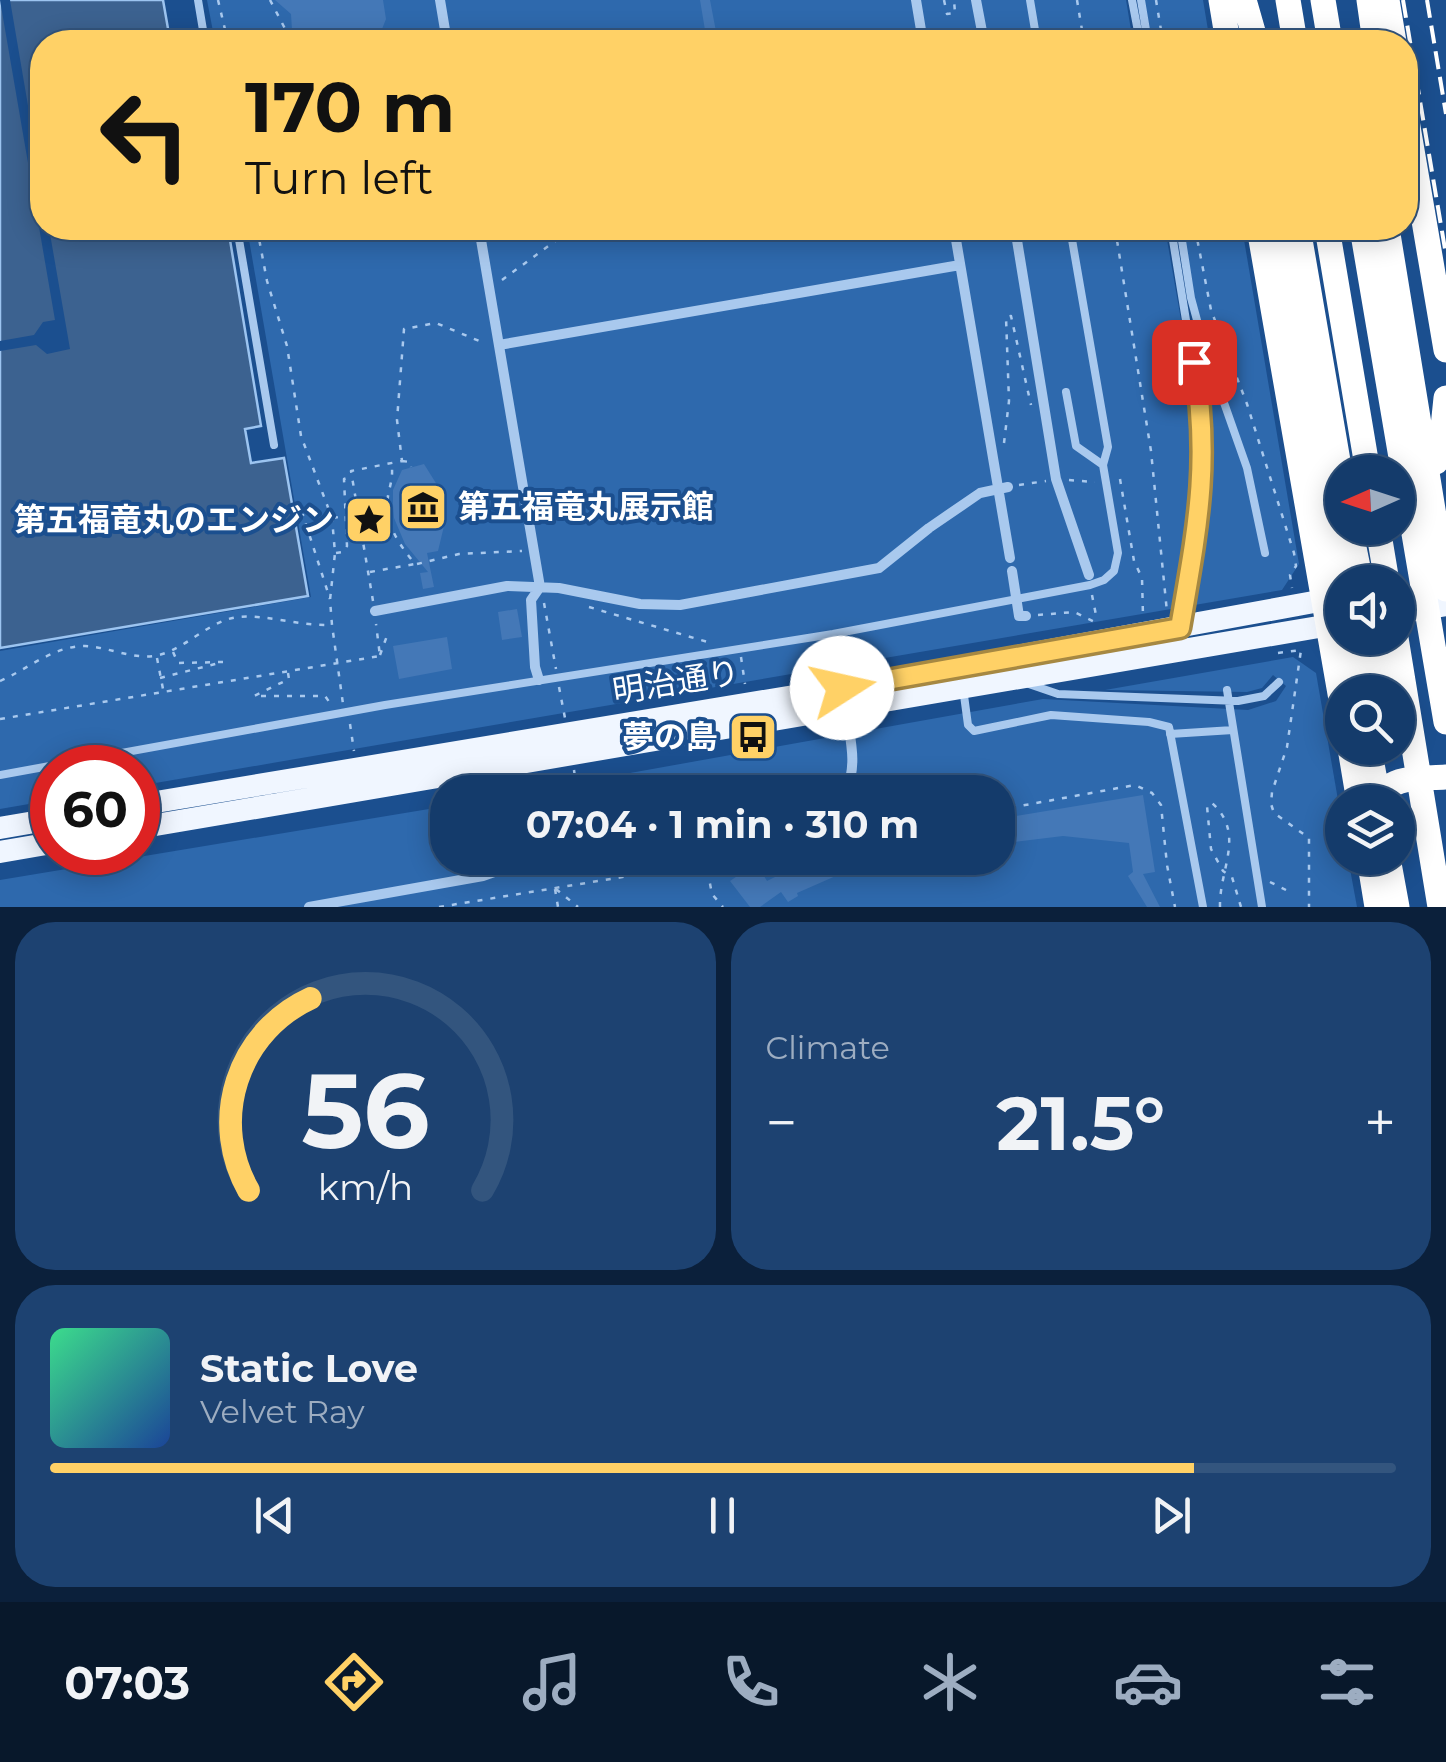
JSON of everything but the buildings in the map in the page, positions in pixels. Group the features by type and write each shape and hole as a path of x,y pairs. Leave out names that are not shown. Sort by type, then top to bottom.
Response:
{"highway":[{"path":"1221,0 1226,30"},
{"path":"1242,0 1246,30"},
{"path":"1242,0 1252,30"},
{"path":"1288,0 1293,30"},
{"path":"1323,0 1328,30"},
{"path":"1352,0 1356,30"},
{"path":"1369,0 1373,30"},
{"path":"1386,0 1392,30"},
{"path":"1418,185 1446,350"},
{"path":"1261,240 1281,361 1327,565"},
{"path":"1282,240 1331,565"},
{"path":"1300,240 1337,455"},
{"path":"1329,240 1365,455"},
{"path":"1364,240 1446,722"},
{"path":"1389,240 1446,589"},
{"path":"1406,240 1446,472"},
{"path":"1281,361 1303,394 1325,473"},
{"path":"1415,470 1436,462 1442,446 1446,398"},
{"path":"1399,655 1440,907"},
{"path":"1404,765 1416,816 1430,852"},
{"path":"1391,785 1446,778"},
{"path":"1372,875 1377,906"},
{"path":"1377,906 1382,875"},
{"path":"1391,875 1397,907"}],"main road":[{"path":"1415,584 1446,578"},
{"path":"1415,610 1446,604"},
{"name":"明治通り","path":"160,824 844,698 1173,620 1325,614"},
{"name":"明治通り","path":"160,802 844,698 963,688 1325,616"},
{"path":"0,828 30,823"},
{"path":"0,852 30,847"}],"street":[{"path":"440,0 445,30"},
{"path":"916,0 921,30"},
{"path":"976,0 982,30"},
{"path":"481,240 540,587 532,600 534,667 539,680"},
{"path":"956,240 993,455 1003,488 1010,558"},
{"path":"1017,240 1053,480 1089,574"},
{"path":"499,347 960,265"},
{"path":"375,611 507,586 559,588 640,604 670,605 879,568 980,493 1003,488"},
{"path":"1012,570 1019,616 1026,616"},
{"path":"844,698 854,756 853,775"},
{"path":"309,907 486,875"}],"lane":[{"path":"198,0 204,30"},
{"path":"1030,0 1035,30"},
{"path":"1132,0 1138,30"},
{"path":"1141,0 1146,30"},
{"path":"239,240 274,445"},
{"path":"0,775 539,680 832,634 1062,592 1104,580 1114,571 1118,554 1103,466 1108,448 1072,240"},
{"path":"1173,240 1204,431 1201,502 1173,620"},
{"path":"1182,240 1204,346 1247,468 1266,552"},
{"path":"1066,392 1076,446 1103,466"},
{"path":"832,634 844,698"},
{"path":"1017,679 1036,690 1058,694 1238,702 1264,696 1280,682"},
{"path":"963,688 968,725 974,730 1051,715 1169,727 1203,907"},
{"path":"1227,690 1262,907"},
{"path":"1170,734 1233,730"}],"path":[{"path":"218,0 225,30"},
{"path":"270,0 286,30"},
{"path":"944,0 947,14 955,12 954,0"},
{"path":"1077,0 1082,30"},
{"path":"1156,0 1161,30"},
{"path":"259,240 286,346 301,436 332,518 335,553 330,600 343,704 333,708 325,696 254,696 289,679 288,670"},
{"path":"489,289 556,240"},
{"path":"1116,240 1151,452 1173,620"},
{"path":"1197,240 1211,310 1247,404 1294,553 1296,566 1290,575 1294,597"},
{"path":"993,455 1002,454 1009,401 1006,317 1012,316 1034,418"},
{"path":"402,461 397,420 404,329 436,324 499,347"},
{"path":"380,656 350,471 402,461 410,462 412,468"},
{"path":"391,463 387,500 390,526 416,564"},
{"path":"335,553 343,552 346,546 344,479 352,477"},
{"path":"1120,479 1134,561 1142,578 1143,617"},
{"path":"1003,488 1053,480 1097,482"},
{"path":"332,518 358,514"},
{"path":"299,516 303,515 330,600"},
{"path":"368,572 429,563 459,554 517,552"},
{"path":"428,554 429,563"},
{"path":"540,587 554,655"},
{"path":"559,588 581,604 610,614 740,648 745,686"},
{"path":"1026,616 1074,612 1097,623 1092,595"},
{"path":"0,681 57,650 74,647 156,655 238,617 290,624 332,624"},
{"path":"380,656 388,632"},
{"path":"160,678 223,662 178,662 172,650"},
{"path":"1301,650 1287,747 1272,792 1272,804 1274,814 1309,838 1309,907"},
{"path":"156,655 163,691"},
{"path":"0,718 380,656"},
{"path":"342,724 350,722 354,752"},
{"path":"1015,807 1136,784 1152,793 1161,804 1166,865 1175,907"},
{"path":"1220,907 1224,871 1231,846 1221,814 1212,802 1207,806 1211,850 1224,871 1232,877 1241,907"},
{"path":"591,875 592,882"},
{"path":"439,907 628,875"},
{"path":"708,875 712,894 723,907"},
{"path":"1258,884 1276,883 1286,890"},
{"path":"554,888 558,907"},
{"path":"554,888 578,907"}],"shaded area":[{"path":"0,0 163,0 168,30 30,30 30,240 230,240 261,426 245,429 251,463 284,458 308,596 0,648"},
{"path":"207,0 1126,0 1131,30 213,30"},
{"path":"1144,0 1203,0 1208,30 1150,30"},
{"path":"249,240 1167,240 1198,418 1195,515 1180,605 1189,603 1207,511 1209,470 1199,349 1202,352 1185,240 1244,240 1299,564 1282,590 160,782 160,745 30,745 30,804 0,809 0,651 311,597"},
{"path":"1293,657 1316,673 1325,725 1325,765 1332,765 1335,785 1325,785 1325,875 1351,875 1357,907 0,907 0,880 30,875 160,875 160,854 430,809 430,875 1015,875 1015,775 619,775 1043,699 1248,710 1276,701 1286,686 1273,675 1262,688 1247,692 1105,690"}],"pier":[{"path":"0,0 10,0 30,118 30,175"},
{"path":"41,240 51,240 70,349 47,354 36,345 0,351 0,341 34,335 43,322 55,320"}],"railway":[{"path":"1403,0 1408,30"},
{"path":"1427,0 1446,114"},
{"path":"1418,89 1446,255"}],"place":[{"name":"第五福竜丸展示館","path":"423,507"},
{"name":"第五福竜丸のエンジン","path":"369,520"},
{"name":"夢の島","path":"753,737"}],"route":[{"path":"842,688 1180,628 1202,489 1204,431 1194,362"}]}
